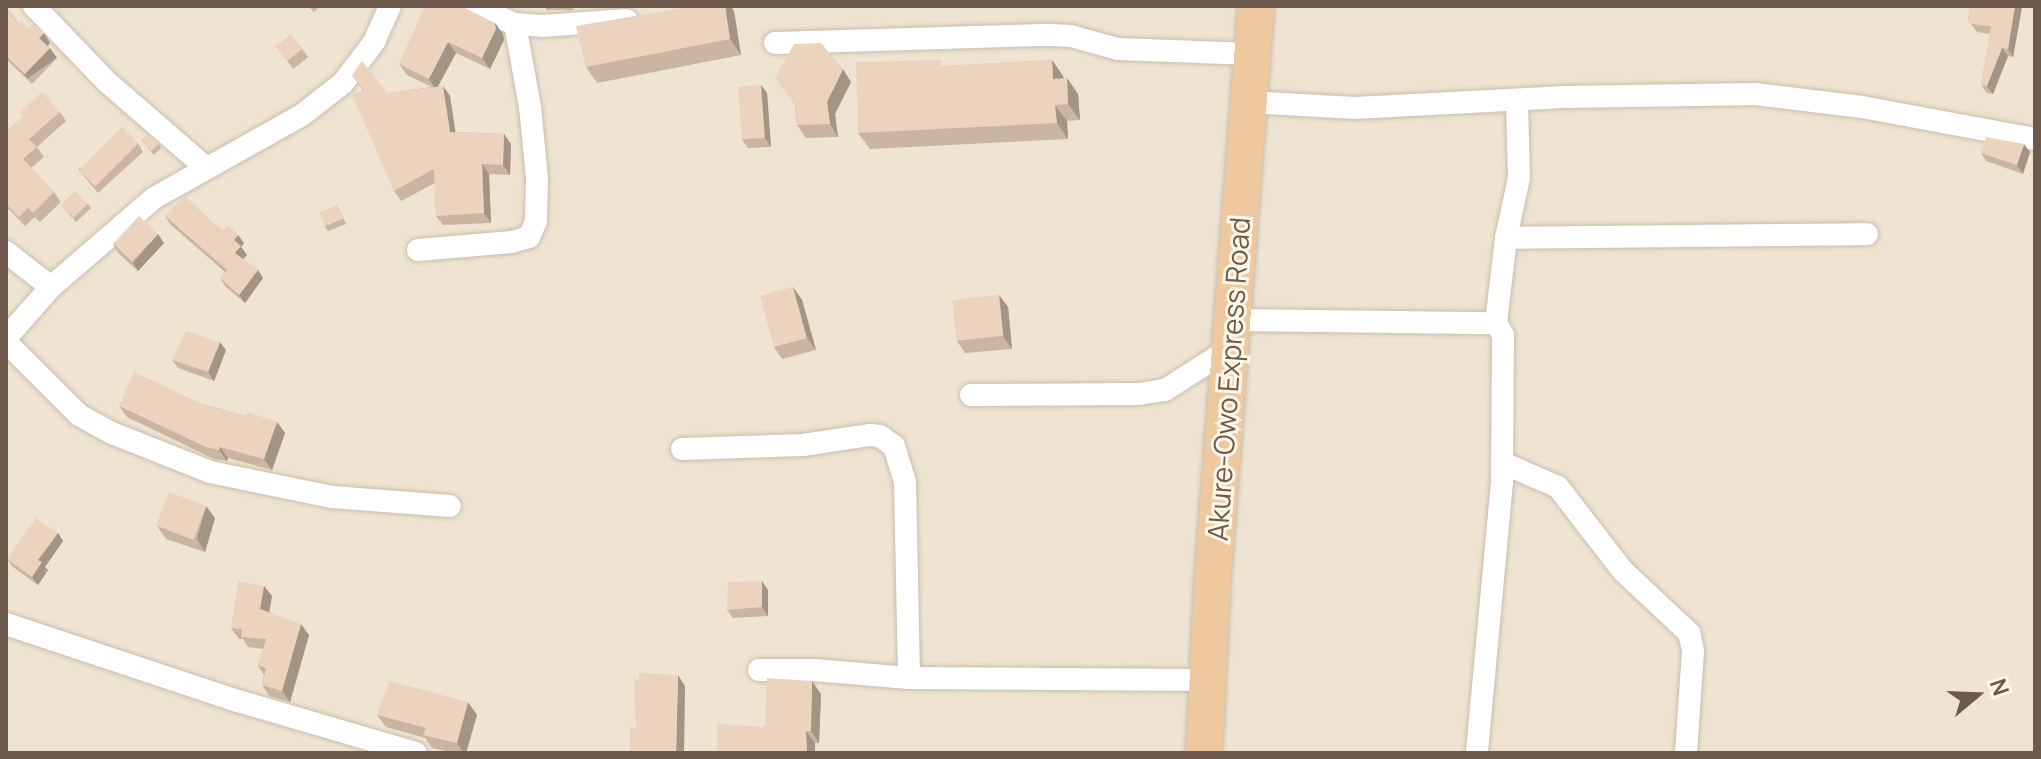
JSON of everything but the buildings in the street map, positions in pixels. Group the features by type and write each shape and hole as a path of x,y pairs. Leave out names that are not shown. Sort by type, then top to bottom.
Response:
{"highway":[{"name":"Akure-Owo Express Road","path":"1204,753 1256,6"}],"street":[{"path":"34,6 107,82 205,167"},
{"path":"390,6 374,42 343,83 302,115 154,198 51,287 6,340 79,415 112,433 210,472 332,497 450,506"},
{"path":"472,6 515,24 542,26 654,16"},
{"path":"418,250 512,242 529,237 536,221 537,178 530,107 515,24"},
{"path":"775,43 1050,35 1071,36 1118,49 1252,54"},
{"path":"1248,102 1355,108 1755,94 1862,107 2035,139"},
{"path":"1477,753 1503,463 1503,335 1496,323 1506,238 1519,178 1517,100"},
{"path":"1506,238 1867,234"},
{"path":"6,252 51,287"},
{"path":"971,395 1139,394 1165,390 1232,334 1496,323"},
{"path":"682,449 803,445 870,435 880,436 894,446 905,483 909,678"},
{"path":"1503,463 1558,487 1623,571 1689,633 1693,651 1686,753"},
{"path":"6,624 238,701 416,753"},
{"path":"759,670 814,670 909,678 1208,680"}],"shaded area":[{"path":"6,6 2035,6 2035,753 6,753"}]}
